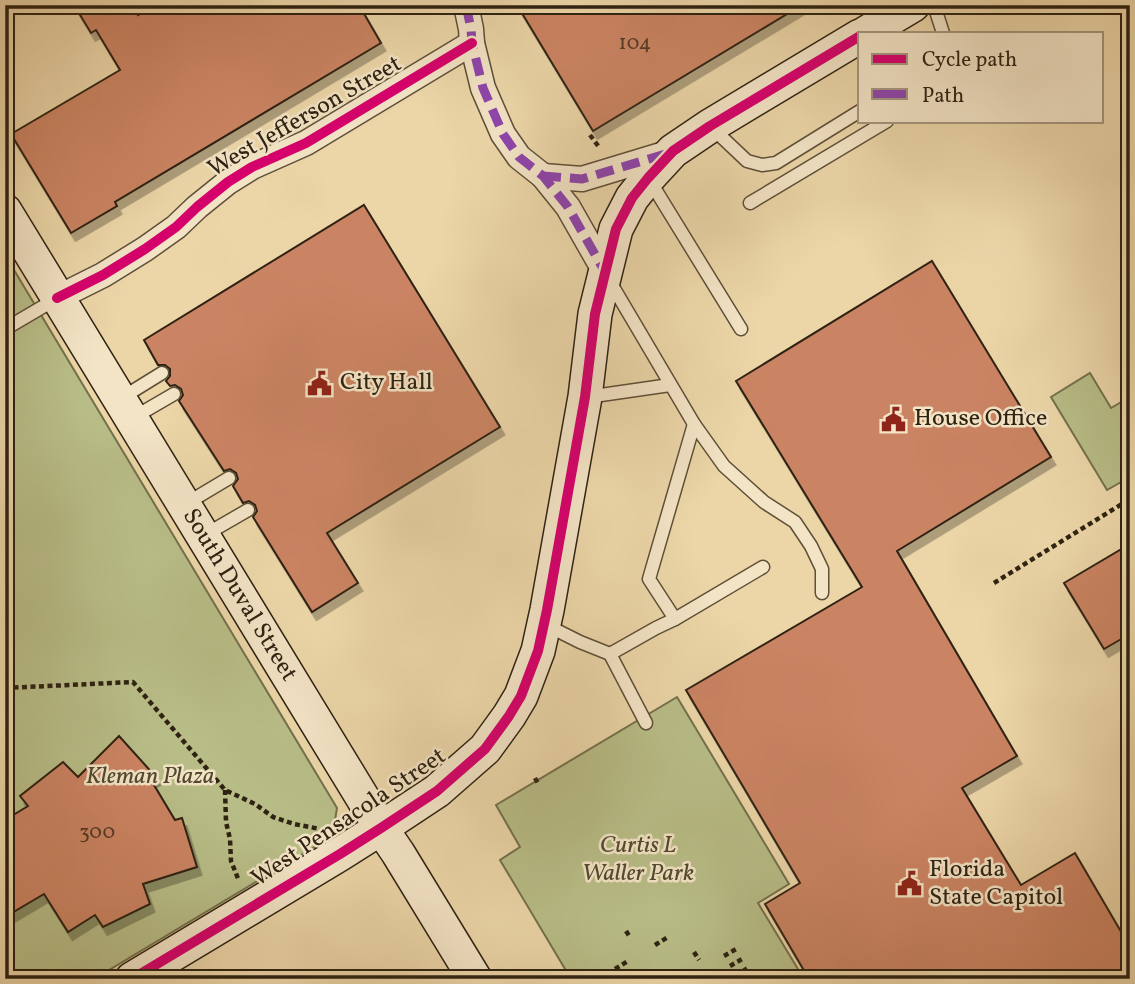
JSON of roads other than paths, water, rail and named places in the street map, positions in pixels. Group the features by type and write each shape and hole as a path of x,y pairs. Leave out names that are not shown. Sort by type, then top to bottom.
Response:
{"main road":[{"path":"868,32 913,5"},
{"path":"604,272 616,229 632,198 673,151 858,37"},
{"name":"South Duval Street","path":"5,211 475,979"},
{"name":"West Pensacola Street","path":"146,975 340,855 437,790 485,749 509,716 521,696 538,651 544,624 585,397 595,314 604,272"}],"street":[{"path":"467,5 472,43 484,88 503,134 519,157 543,176 568,207 604,272"},
{"name":"West Jefferson Street","path":"57,298 103,275 145,249 244,172 306,143 472,43"},
{"path":"543,176 582,179 673,151"}],"lane":[{"path":"934,5 943,32"},
{"path":"710,126 747,161 762,165 776,163 858,112"},
{"path":"750,203 885,122"},
{"path":"648,178 741,329"},
{"path":"604,272 694,424 724,466 764,502 795,522 822,569 822,593"},
{"path":"5,329 57,298"},
{"path":"125,409 162,373"},
{"path":"585,397 670,385"},
{"path":"125,409 174,394"},
{"path":"676,620 649,579 694,424"},
{"path":"184,505 229,478"},
{"path":"203,536 248,510"},
{"path":"610,654 676,620 763,567"},
{"path":"544,624 610,654 646,723"}],"place":[{"name":"City Hall","path":"320,383"},
{"name":"House Office","path":"894,419"},
{"name":"Florida State Capitol","path":"909,884"}],"park label":[{"name":"Kleman Plaza","path":"150,777"},
{"name":"Curtis L Waller Park","path":"638,860"}]}
